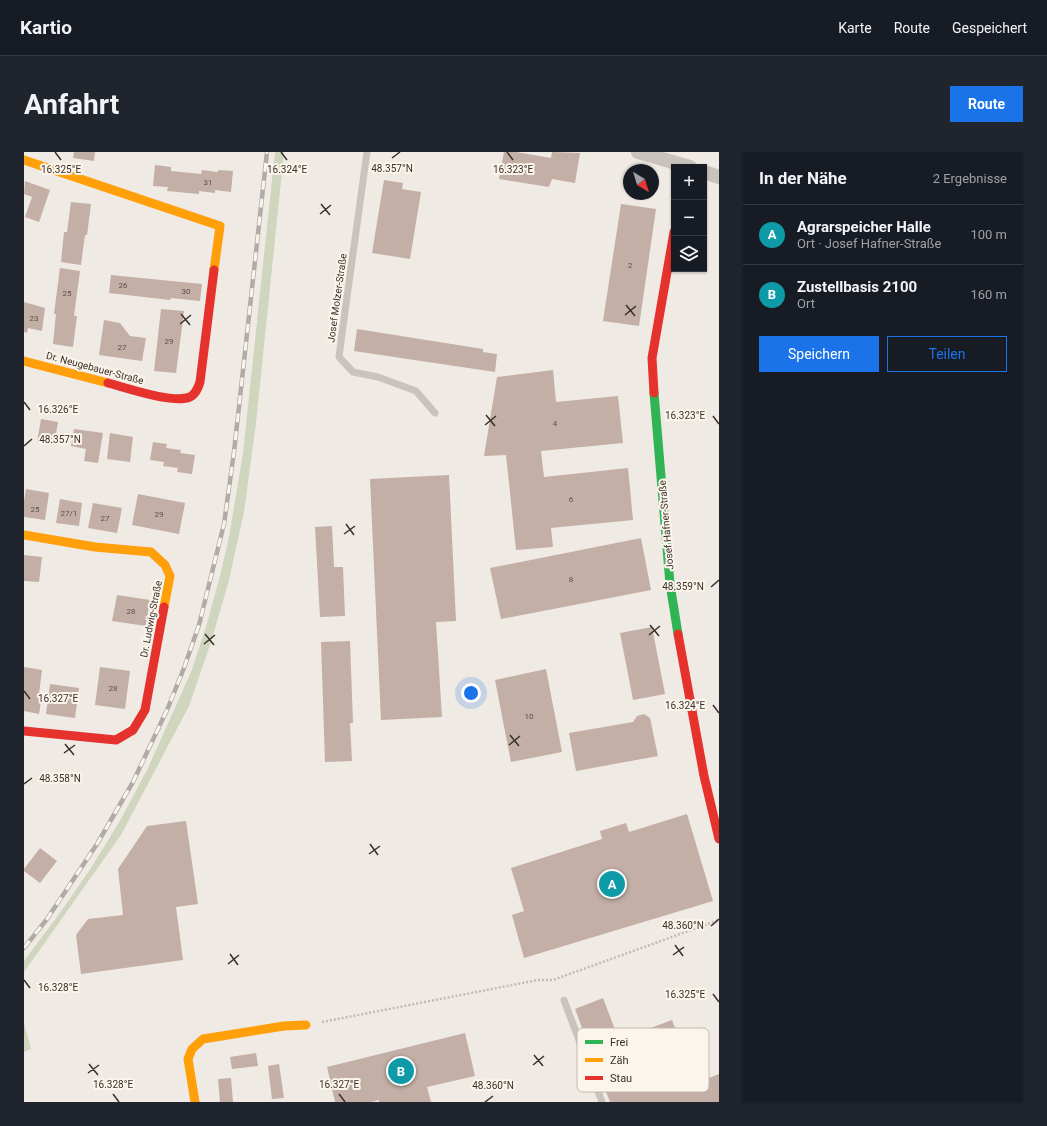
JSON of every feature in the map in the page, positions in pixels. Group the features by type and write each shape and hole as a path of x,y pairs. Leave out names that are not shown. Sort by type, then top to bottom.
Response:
{"street":[{"path":"638,152 677,164"},
{"name":"Dr. Neugebauer-Straße","path":"24,160 220,226 198,390 194,395 183,399 161,397 24,361"},
{"path":"707,173 719,177"},
{"name":"Josef Hafner-Straße","path":"673,236 652,358 652,378 670,584 675,619 704,776 719,839"},
{"name":"Dr. Ludwig-Straße","path":"24,535 95,547 151,552 158,557 169,570 170,576 145,710 132,730 116,740 24,731"},
{"path":"195,1102 188,1059 192,1049 203,1039 284,1026 306,1025"}],"lane":[{"name":"Josef Molzer-Straße","path":"368,152 339,358 353,372 378,377 416,391 435,412"},
{"path":"564,1000 577,1035"},
{"path":"598,1092 602,1102"}],"path":[{"path":"306,1025 538,980 553,980 719,920"}],"green space":[{"path":"275,152 284,152 256,423 244,512 229,580 211,642 189,706 121,835 24,972 24,961 91,868 121,819 148,768 191,672 206,627 229,537 243,453"},
{"path":"24,1023 31,1049 24,1052"}],"building":[{"path":"74,152 95,152 94,161 73,158"},
{"path":"504,152 516,152 551,158 552,152 580,153 575,183 552,179 549,187 499,179"},
{"path":"155,165 171,167 171,171 201,174 202,170 218,172 218,170 233,171 231,192 215,190 215,193 199,191 199,194 167,191 168,187 153,186"},
{"path":"384,180 403,183 402,189 421,192 410,259 372,253"},
{"path":"25,181 50,190 39,222 25,217 32,197 24,194"},
{"path":"71,202 91,204 81,265 61,262 64,232 67,232"},
{"path":"621,204 656,209 639,326 603,321"},
{"path":"60,268 80,271 74,316 77,316 73,347 53,344 56,314 54,314"},
{"path":"111,275 202,284 200,301 171,298 170,300 109,293"},
{"path":"24,302 45,308 42,331 28,328 27,333 24,332"},
{"path":"161,309 184,311 176,373 154,371"},
{"path":"104,320 120,323 130,336 146,338 142,361 99,355"},
{"path":"357,329 483,349 483,352 497,354 495,372 354,351"},
{"path":"553,370 556,402 618,396 623,443 541,451 544,477 628,468 633,520 551,528 553,547 516,550 506,455 484,456 497,377"},
{"path":"41,419 58,422 54,445 37,442"},
{"path":"74,429 103,433 98,463 84,461 86,449 71,446"},
{"path":"110,433 133,437 130,462 107,459"},
{"path":"153,442 167,444 166,448 181,450 180,453 195,455 192,474 177,472 178,468 163,466 164,462 150,460"},
{"path":"449,475 456,621 436,622 442,717 381,720 370,479"},
{"path":"26,489 49,493 45,520 24,517"},
{"path":"138,494 185,503 179,534 132,525"},
{"path":"60,499 82,503 79,526 56,523"},
{"path":"93,503 122,508 117,533 88,528"},
{"path":"332,526 334,567 343,567 345,616 320,617 315,527"},
{"path":"641,538 651,590 501,619 490,568"},
{"path":"24,555 42,557 39,582 24,581"},
{"path":"117,595 150,600 146,626 112,621"},
{"path":"652,627 665,694 633,700 620,633"},
{"path":"350,641 353,723 350,723 352,761 325,762 321,642"},
{"path":"24,667 42,670 39,694 42,695 39,714 24,711"},
{"path":"100,667 130,671 125,709 95,705"},
{"path":"546,669 562,752 511,762 495,680"},
{"path":"50,684 79,688 75,718 46,714"},
{"path":"644,714 650,718 658,756 576,771 569,733 633,722 637,716"},
{"path":"687,814 713,901 524,958 512,915 524,911 511,868 602,839 600,831 626,823 629,832"},
{"path":"186,821 198,904 176,907 183,960 81,974 76,935 88,919 123,915 118,869 147,826"},
{"path":"40,848 57,861 40,883 24,871 24,869"},
{"path":"603,998 614,1028 582,1028 575,1009"},
{"path":"672,1020 675,1028 651,1028"},
{"path":"465,1033 475,1076 427,1087 431,1102 379,1102 379,1100 371,1102 335,1102 327,1067"},
{"path":"256,1053 258,1066 232,1069 230,1057"},
{"path":"279,1064 284,1098 272,1099 268,1066"},
{"path":"719,1074 719,1102 610,1102 606,1092 709,1092 709,1078"},
{"path":"231,1078 233,1102 220,1102 218,1079"}],"railway":[{"path":"24,948 47,919 97,844 133,782 167,710 199,625 224,524 234,452 267,152"}],"traffic: fast":[{"path":"654,393 670,584 678,634"}],"traffic: slow":[{"path":"24,160 220,226 214,270"},
{"path":"24,361 108,383"},
{"path":"24,535 95,547 151,552 165,565 170,576 164,607"},
{"path":"195,1102 188,1059 192,1049 203,1039 284,1026 306,1025"}],"traffic: jam":[{"path":"654,393 652,358 673,236"},
{"path":"108,383 162,397 182,399 190,397 194,394 198,389 200,382 214,270"},
{"path":"24,731 116,740 133,730 145,710 164,607"},
{"path":"678,634 704,776 719,839"}],"place":[{"name":"Agrarspeicher Halle","path":"612,884"},
{"name":"Zustellbasis 2100","path":"401,1071"}]}
